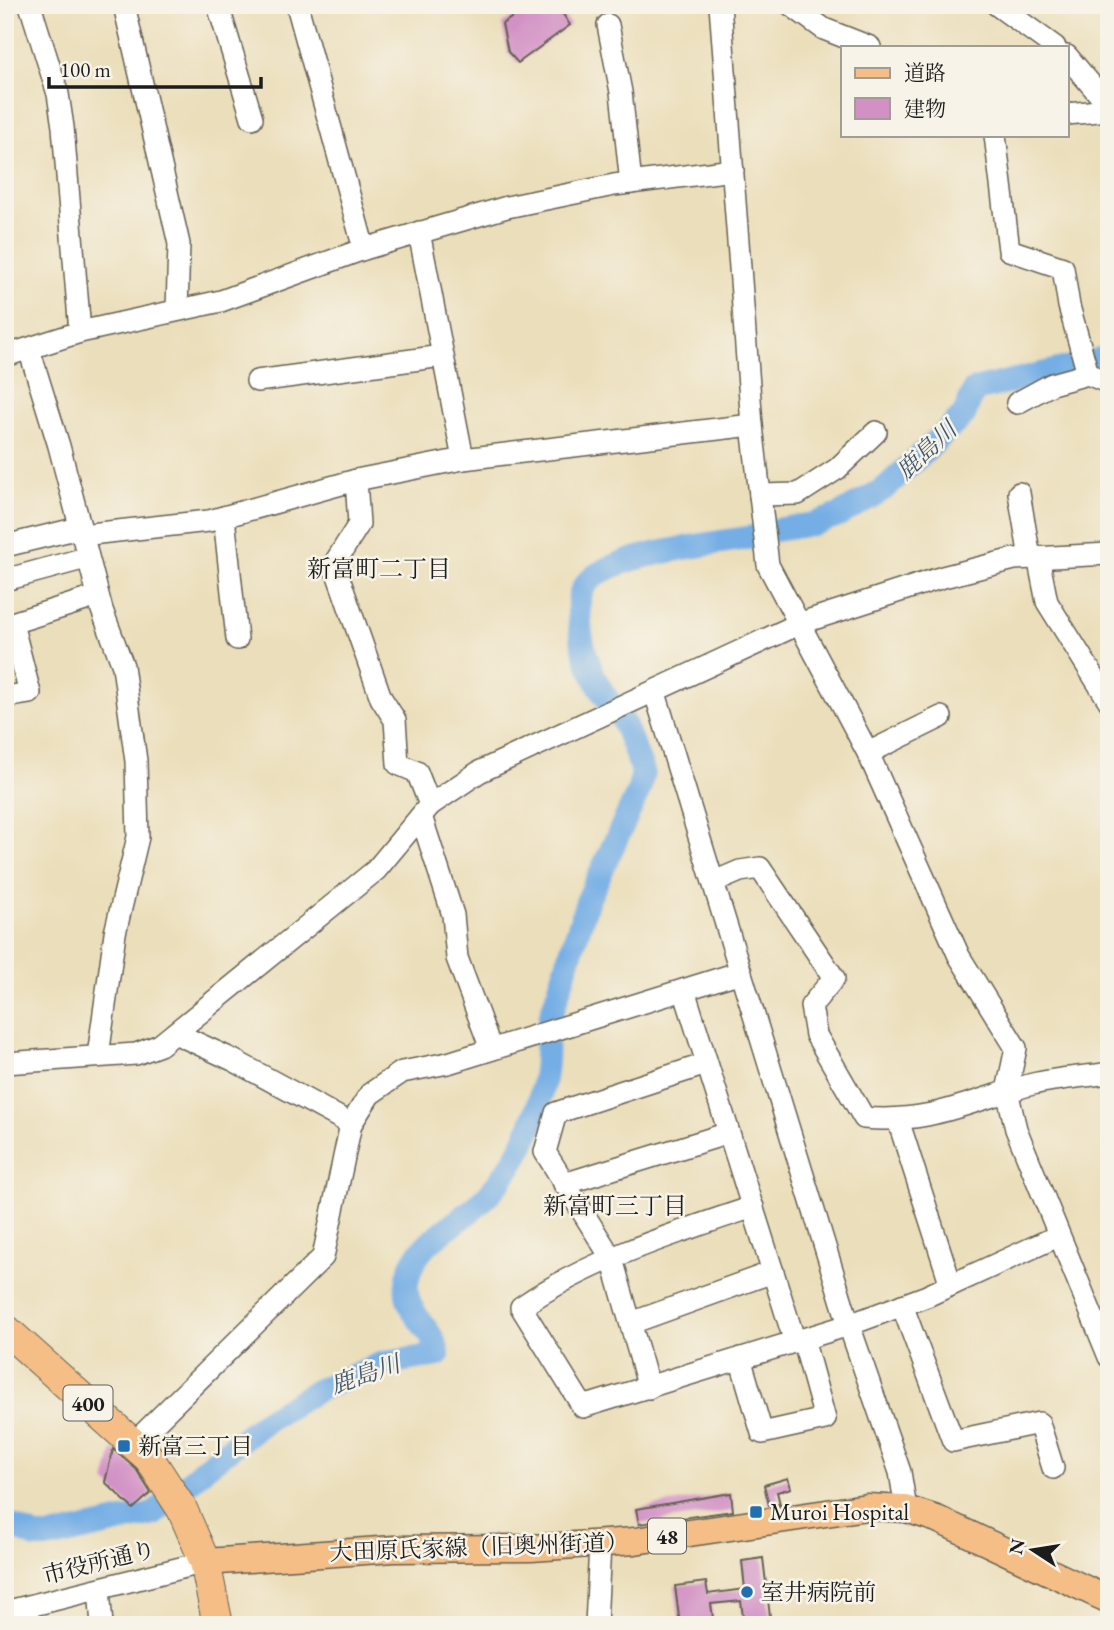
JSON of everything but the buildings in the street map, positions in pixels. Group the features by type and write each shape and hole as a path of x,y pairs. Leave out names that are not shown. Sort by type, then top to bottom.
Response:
{"highway":[{"name":"400","path":"5,1329 135,1443 165,1481 182,1509 205,1562 218,1625"}],"main road":[{"name":"大田原氏家線（旧奥州街道）","path":"205,1562 394,1549 531,1548 600,1544 850,1507 906,1509 937,1519 1109,1601"}],"street":[{"path":"30,5 58,94 80,332"},
{"path":"124,5 180,244 177,310"},
{"path":"218,5 252,118"},
{"path":"297,5 364,250"},
{"path":"720,5 752,425 768,565 868,753 959,956 1016,1048 1007,1091 1016,1129 1109,1357"},
{"path":"791,5 824,29 867,46"},
{"path":"997,5 1054,46"},
{"path":"608,25 621,92 631,183"},
{"path":"1068,57 1109,108"},
{"path":"1068,114 1109,108"},
{"path":"995,136 1009,250 1063,268 1069,306 1100,379 1052,384 1017,403"},
{"path":"5,356 80,332 221,301 419,232 530,201 631,183 733,170"},
{"path":"419,232 463,459"},
{"path":"29,349 59,446 86,558 123,666 136,761 138,838 116,933 97,1056"},
{"path":"257,381 443,356"},
{"path":"5,546 80,531 224,517 356,480 463,459 752,425"},
{"path":"760,495 798,494 838,469 876,432"},
{"path":"356,480 359,524 334,564 381,698 395,720 398,764 417,772 453,915 457,958 491,1049"},
{"path":"1019,493 1047,602 1109,701"},
{"path":"224,517 237,639"},
{"path":"5,1063 136,1054 160,1045 376,870 425,811 479,772 655,693 801,623 943,577 1034,557 1109,554"},
{"path":"5,580 86,558"},
{"path":"5,697 30,693 12,623 98,596"},
{"path":"655,693 849,1325 900,1472 906,1509"},
{"path":"868,753 941,717"},
{"path":"714,882 740,871 760,868 834,978 811,1006 816,1035 864,1118 898,1119 943,1114 1037,1083 1109,1073"},
{"path":"135,1443 323,1257 351,1124 370,1094 402,1072 447,1063 741,972"},
{"path":"684,990 773,1272 825,1419 762,1433 740,1358"},
{"path":"175,1033 233,1060 351,1124"},
{"path":"649,1388 612,1259 545,1152 556,1113 706,1064"},
{"path":"898,1119 951,1285"},
{"path":"564,1184 729,1133"},
{"path":"753,1206 612,1259 544,1291 520,1307 583,1407 849,1325 951,1285 1058,1236"},
{"path":"631,1322 773,1272"},
{"path":"902,1305 953,1441 1039,1423 1053,1468"},
{"path":"596,1625 600,1544"},
{"name":"市役所通り","path":"5,1612 205,1562"},
{"path":"99,1589 102,1625"}],"waterway":[{"name":"鹿島川","path":"775,530 813,524 839,515 884,489 964,415 974,390 1109,358"},
{"name":"鹿島川","path":"608,700 589,664 581,635 579,604 586,584 598,574 639,558 753,537"},
{"name":"鹿島川","path":"550,1018 587,902 639,790 643,772 623,721"},
{"name":"鹿島川","path":"5,1523 36,1537 52,1537 154,1514 206,1467 267,1420 316,1391 383,1363 438,1355 436,1345 410,1304 407,1283 411,1269 425,1246 470,1212 496,1186 521,1147 531,1126 544,1081 546,1035"}],"place":[{"name":"新富三丁目","path":"124,1446"},
{"name":"Muroi Hospital","path":"756,1512"},
{"name":"室井病院前","path":"747,1592"}],"district":[{"name":"新富町二丁目","path":"379,568"},
{"name":"新富町三丁目","path":"615,1205"}]}
